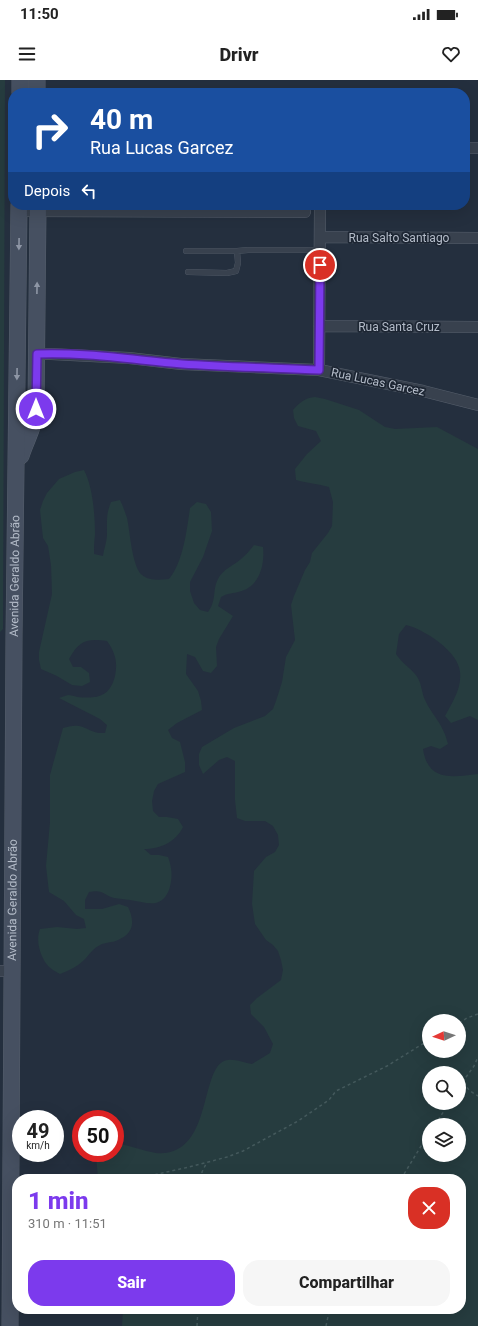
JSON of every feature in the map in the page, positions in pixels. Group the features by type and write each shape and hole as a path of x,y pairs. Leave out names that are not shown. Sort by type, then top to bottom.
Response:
{"main road":[{"name":"Avenida Geraldo Abrão","path":"10,1326 5,1288 6,971 14,638 19,210"},
{"name":"Avenida Geraldo Abrão","path":"16,473 36,414 38,210"}],"street":[{"path":"235,210 305,212"},
{"path":"319,370 320,210"},
{"name":"Rua Salto Santiago","path":"320,237 478,238"},
{"name":"Rua Santa Cruz","path":"319,326 478,327"},
{"name":"Rua Lucas Garcez","path":"37,354 113,357 181,364 319,370 423,391 478,405"}],"lane":[{"path":"186,251 320,250"},
{"path":"188,272 227,273 236,271 238,263 237,251"}],"path":[{"path":"466,1019 478,1014"},
{"path":"159,1174 189,1168 227,1157 242,1150 292,1124 329,1100 336,1091 387,1066 422,1044"},
{"path":"466,1078 478,1057"},
{"path":"466,1086 478,1096"},
{"path":"403,1174 422,1144"},
{"path":"202,1174 207,1162"},
{"path":"197,1326 198,1314"},
{"path":"326,1326 329,1314"}],"green space":[{"path":"0,80 5,80 3,629 0,632"},
{"path":"315,397 325,399 359,410 385,427 395,429 437,427 478,449 478,720 470,716 451,723 445,716 458,690 460,672 454,657 439,642 422,631 406,625 399,634 396,654 417,677 425,700 441,725 446,737 448,744 440,749 431,746 423,749 430,767 443,775 459,776 478,774 478,1326 122,1326 123,1314 466,1314 466,1174 98,1174 97,1162 124,1162 124,1145 156,1153 175,1151 188,1141 197,1127 212,1076 219,1065 228,1060 252,1064 270,1053 273,1044 264,1027 251,1014 250,1005 281,980 283,970 278,951 266,940 255,924 252,904 254,871 266,857 275,852 279,845 278,835 273,826 265,821 245,821 237,818 235,800 235,761 227,757 219,760 203,774 199,765 199,754 202,747 234,728 265,716 273,709 282,682 286,657 295,640 291,605 305,570 310,562 312,553 332,526 333,502 329,487 296,480 295,469 307,454 321,441 316,431 298,426 294,418 293,410 308,398"},
{"path":"84,470 90,485 93,502 95,527 94,554 103,556 107,537 107,518 109,506 111,502 120,500 127,518 136,565 142,575 151,579 169,579 178,564 181,555 190,508 197,502 206,504 211,512 212,531 203,557 190,582 190,591 194,603 200,610 208,612 213,603 216,583 220,576 225,570 243,557 254,545 263,547 263,561 262,569 256,581 251,586 245,590 221,597 218,606 233,616 219,639 216,647 217,666 211,673 203,671 195,657 187,654 186,674 198,691 202,710 177,723 168,730 172,738 180,742 185,762 185,772 158,784 154,791 152,801 153,811 159,817 178,819 183,827 176,837 167,844 156,848 144,849 151,855 168,857 172,873 169,890 162,900 152,903 114,898 98,891 89,892 85,900 85,909 102,909 119,904 128,907 132,918 132,926 123,937 116,941 104,943 98,946 80,963 60,974 49,967 43,958 38,941 40,929 57,927 77,929 86,928 84,919 76,915 64,901 49,892 46,866 50,822 50,775 63,728 79,726 97,733 105,733 107,725 100,719 59,698 68,695 91,698 102,695 113,683 116,662 114,653 107,641 94,640 84,642 76,648 69,659 73,667 81,667 89,673 90,682 82,686 72,685 41,669 39,652 52,594 51,565 48,546 43,538 40,510 47,493 59,479"}],"route":[{"path":"36,409 37,354 129,358 181,364 319,370 320,265"}]}
